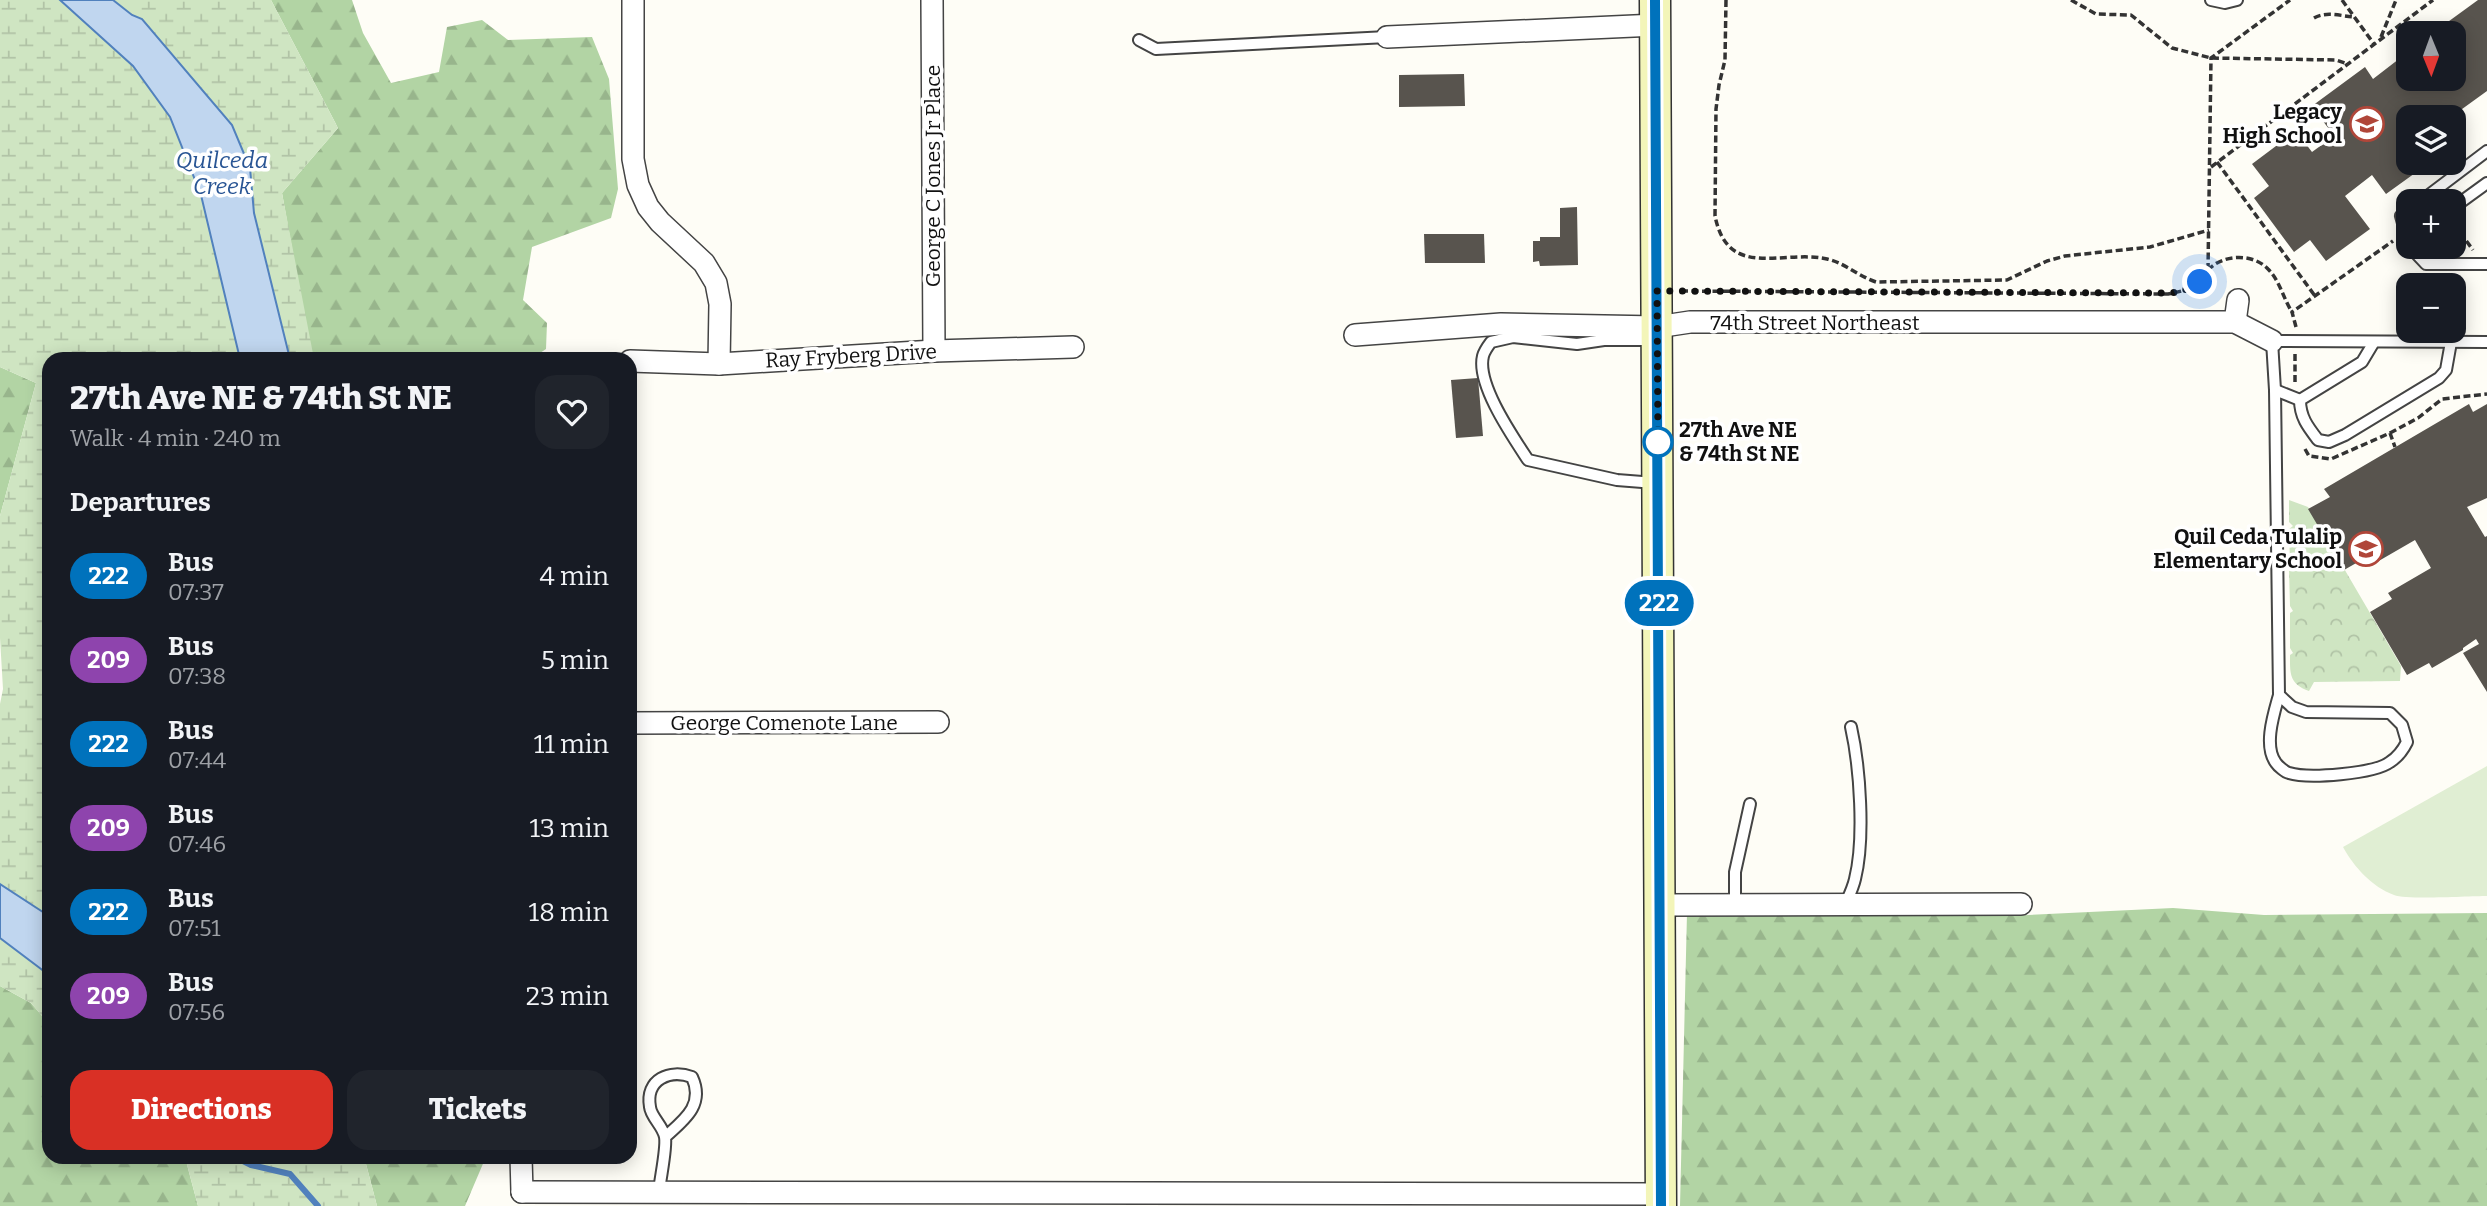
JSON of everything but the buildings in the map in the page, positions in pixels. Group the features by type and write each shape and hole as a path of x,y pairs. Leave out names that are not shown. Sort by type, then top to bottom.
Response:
{"street":[{"path":"633,0 633,159 638,185 648,206 660,222 704,263 716,283 720,304 719,364"},
{"name":"George C Jones Jr Place","path":"932,0 934,351"},
{"path":"521,1164 514,1199 659,1192 981,1199 1661,1200 1656,13 1387,37"},
{"path":"2235,322 2238,300"},
{"name":"74th Street Northeast","path":"1355,335 1501,324 1657,334 1690,322 2235,322 2272,341"},
{"name":"Ray Fryberg Drive","path":"637,361 719,364 934,351 1073,347"},
{"name":"George Comenote Lane","path":"637,723 938,722"},
{"path":"1660,905 2021,904"}],"lane":[{"path":"2211,0 2225,3 2236,0"},
{"path":"1139,40 1156,49 1387,37"},
{"path":"2437,189 2487,151"},
{"path":"2466,198 2487,183"},
{"path":"2421,259 2426,264 2487,264"},
{"path":"1657,334 1577,344 1506,337 1491,342 1483,358 1485,379 1494,404 1528,460 1618,480 1658,483"},
{"path":"2279,695 2292,708 2306,712 2390,713 2402,725 2407,741 2402,752 2390,763 2376,769 2316,775 2287,773 2274,763 2270,744 2270,723 2279,695 2272,341 2396,342"},
{"path":"2300,400 2362,362 2375,342"},
{"path":"2466,342 2487,342"},
{"path":"2300,400 2305,424 2318,440 2329,442 2345,436 2439,378 2446,370 2451,343"},
{"path":"2275,390 2300,400"},
{"path":"1846,905 1855,881 1860,814 1851,727"},
{"path":"1735,905 1735,873 1750,804"},
{"path":"659,1192 665,1137 649,1109 650,1090 662,1076 679,1072 692,1077 697,1089 695,1104 686,1118 665,1137"}],"path":[{"path":"1726,0 1725,61 1718,85 1716,109 1716,216 1718,230 1726,244 1737,253 1769,259 1825,258 1843,264 1862,278 1876,282 2007,280 2017,278 2047,261 2065,256 2150,247 2209,230"},
{"path":"2071,0 2096,14 2131,15 2172,48 2211,58 2336,60 2348,64"},
{"path":"2211,58 2290,0"},
{"path":"2342,0 2374,44"},
{"path":"2381,40 2396,0"},
{"path":"2210,167 2433,0"},
{"path":"2314,18 2329,14 2354,17"},
{"path":"2208,270 2211,58"},
{"path":"2217,162 2315,297"},
{"path":"2292,312 2393,242 2392,229"},
{"path":"2466,240 2476,254"},
{"path":"1657,291 2168,293 2191,288 2200,282 2208,270 2227,259 2240,257 2259,262 2275,278 2292,312 2296,332"},
{"path":"2295,352 2295,383"},
{"path":"2390,433 2418,418 2442,399 2487,394"}],"green space":[{"path":"0,0 271,0 338,128 282,193 313,352 42,352 42,1016 31,1003 0,986 0,704 3,689 0,638 0,516 36,383 0,367"},
{"path":"271,0 352,0 363,33 391,83 439,72 447,27 482,20 508,40 592,37 609,79 618,189 611,218 532,247 523,300 547,323 546,349 542,352 311,352 282,193 338,128"},
{"path":"0,367 36,383 0,516"},
{"path":"2289,500 2308,507 2401,666 2400,681 2314,682 2309,691 2294,681 2290,667 2290,655 2293,653 2290,648 2290,613 2293,611 2290,606 2289,571 2292,569 2289,529 2293,526 2289,522"},
{"path":"2487,766 2487,896 2424,898 2394,895 2371,882 2347,854 2343,847"},
{"path":"2173,908 2264,915 2487,913 2487,1206 1680,1206 1687,913 2007,916"},
{"path":"0,986 31,1003 42,1016 42,1164 187,1164 198,1206 0,1206"},
{"path":"187,1164 366,1164 377,1206 198,1206"},
{"path":"366,1164 483,1164 465,1206 377,1206"}],"water":[{"name":"Quilceda Creek","path":"60,0 113,0 132,15 142,19 232,125 250,168 254,213 288,352 238,352 201,195 170,117 133,66"},
{"path":"0,884 42,911 42,970 0,938"}],"waterway":[{"path":"249,1164 290,1174 318,1206"}],"bus line":[{"name":"222","path":"1655,0 1661,1206"}],"place":[{"name":"Legacy High School","path":"2367,124"},
{"name":"27th Ave NE & 74th St NE","path":"1658,442"},
{"name":"Quil Ceda Tulalip Elementary School","path":"2366,549"}],"route":[{"path":"1658,442 1657,291 2168,293 2181,292 2200,282"}]}
